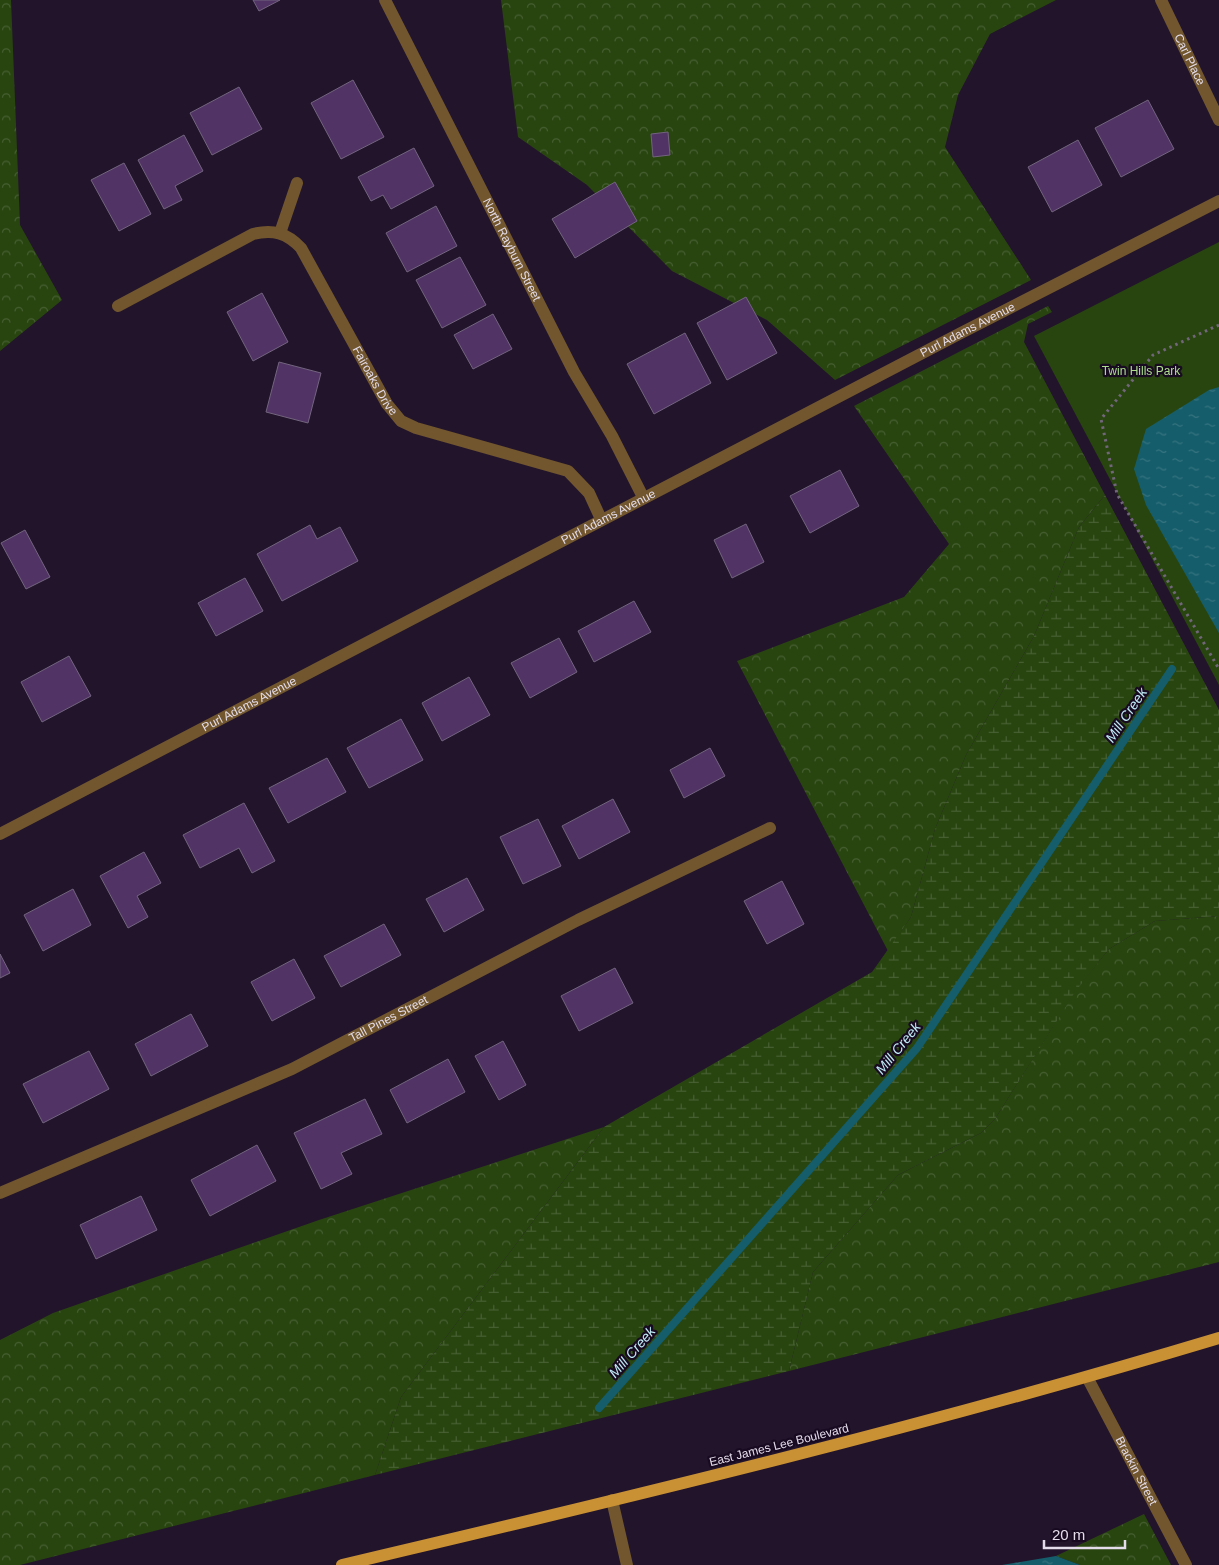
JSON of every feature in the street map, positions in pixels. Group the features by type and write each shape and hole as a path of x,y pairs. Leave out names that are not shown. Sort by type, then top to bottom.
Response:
{"main road":[{"name":"East James Lee Boulevard","path":"342,1565 814,1452 1087,1377 1219,1338"}],"street":[{"name":"North Rayburn Street","path":"385,0 574,372 612,436 643,497"},
{"name":"Carl Place","path":"1161,0 1219,120"},
{"path":"118,306 253,234 266,231 280,233 297,182"},
{"name":"Purl Adams Avenue","path":"0,834 643,497 1219,201"},
{"name":"Fairoaks Drive","path":"280,233 292,238 301,248 387,404 401,421 416,428 560,467 578,478 596,504 601,519"},
{"name":"Tall Pines Street","path":"0,1193 292,1069 587,916 770,828"},
{"name":"Brackin Street","path":"1087,1377 1186,1565"},
{"path":"612,1500 627,1565"}],"path":[{"path":"1219,324 1153,354 1101,419 1117,494 1219,669"}],"green space":[{"path":"0,0 11,0 20,225 62,300 0,351"},
{"path":"501,0 1056,0 990,34 958,95 945,147 1031,280 835,380 767,320 672,271 587,185 518,137"},
{"name":"Twin Hills Park","path":"1219,242 1219,685 1034,336"},
{"path":"1048,306 1052,312 1028,324 1024,342 1105,495 1079,527 1034,636 966,755 935,829 911,917 888,951 737,661 904,597 949,544 854,406"},
{"path":"1105,495 1219,710 1219,916 1155,921 1109,949 1075,992 995,1119 981,1133 898,1175 813,1272 789,1371 375,1475 401,1397 604,1127 872,972 911,917 935,829 966,755 1034,636 1079,527"},
{"path":"1219,916 1219,1262 789,1371 813,1272 898,1175 981,1133 995,1119 1075,991 1109,949 1155,921"},
{"path":"604,1127 401,1397 375,1475 20,1565 0,1565 0,1340 53,1313 319,1220"},
{"path":"1144,1514 1171,1565 1080,1565 1056,1556"}],"water":[{"path":"1219,387 1219,633 1146,505 1134,469 1146,429 1209,390"},
{"path":"1056,1556 1080,1565 1002,1565"}],"building":[{"path":"253,0 280,0 259,11"},
{"path":"353,80 384,137 341,159 311,103"},
{"path":"239,87 262,129 212,155 190,113"},
{"path":"1148,100 1174,149 1121,177 1095,128"},
{"path":"668,132 670,155 653,157 651,134"},
{"path":"184,135 203,171 175,186 182,200 164,209 138,160"},
{"path":"1078,140 1102,185 1052,212 1028,167"},
{"path":"414,148 434,186 391,209 383,195 371,201 358,177"},
{"path":"124,163 151,214 119,231 91,180"},
{"path":"615,182 637,221 575,258 552,219"},
{"path":"436,206 457,246 407,272 386,233"},
{"path":"460,257 486,305 442,328 416,280"},
{"path":"262,293 288,342 253,361 227,312"},
{"path":"746,297 777,353 727,380 697,323"},
{"path":"493,314 512,349 473,369 454,335"},
{"path":"685,333 711,383 654,414 627,364"},
{"path":"279,362 321,373 308,423 266,412"},
{"path":"840,470 859,506 810,533 790,496"},
{"path":"746,524 764,562 732,578 714,540"},
{"path":"310,525 317,539 340,527 358,561 282,601 257,554"},
{"path":"25,530 50,577 26,589 1,543"},
{"path":"245,578 263,611 216,636 198,603"},
{"path":"634,601 651,632 594,662 578,631"},
{"path":"559,638 577,672 530,698 511,663"},
{"path":"69,656 91,696 42,722 21,682"},
{"path":"469,677 490,715 442,741 422,703"},
{"path":"401,719 423,760 369,788 347,748"},
{"path":"710,748 725,776 684,798 670,770"},
{"path":"327,758 346,792 288,823 269,788"},
{"path":"613,799 630,832 579,859 562,826"},
{"path":"244,803 275,861 252,873 239,848 200,868 183,835"},
{"path":"538,819 561,866 523,884 500,837"},
{"path":"144,852 161,883 137,896 148,917 128,928 100,876"},
{"path":"467,878 484,910 444,932 426,899"},
{"path":"782,881 804,924 767,944 744,901"},
{"path":"73,889 91,925 43,951 24,915"},
{"path":"384,924 401,955 341,987 324,956"},
{"path":"0,954 10,973 0,978"},
{"path":"294,959 315,998 272,1021 251,982"},
{"path":"615,968 633,1003 579,1031 561,996"},
{"path":"191,1014 208,1046 151,1076 135,1044"},
{"path":"503,1041 526,1085 499,1100 475,1056"},
{"path":"89,1051 109,1089 43,1123 23,1084"},
{"path":"448,1059 465,1092 407,1123 390,1090"},
{"path":"365,1099 382,1134 341,1153 352,1174 321,1189 294,1133"},
{"path":"257,1145 276,1181 210,1216 191,1180"},
{"path":"141,1196 157,1230 96,1259 80,1225"}],"waterway":[{"name":"Mill Creek","path":"599,1408 917,1048 1172,669"}]}
